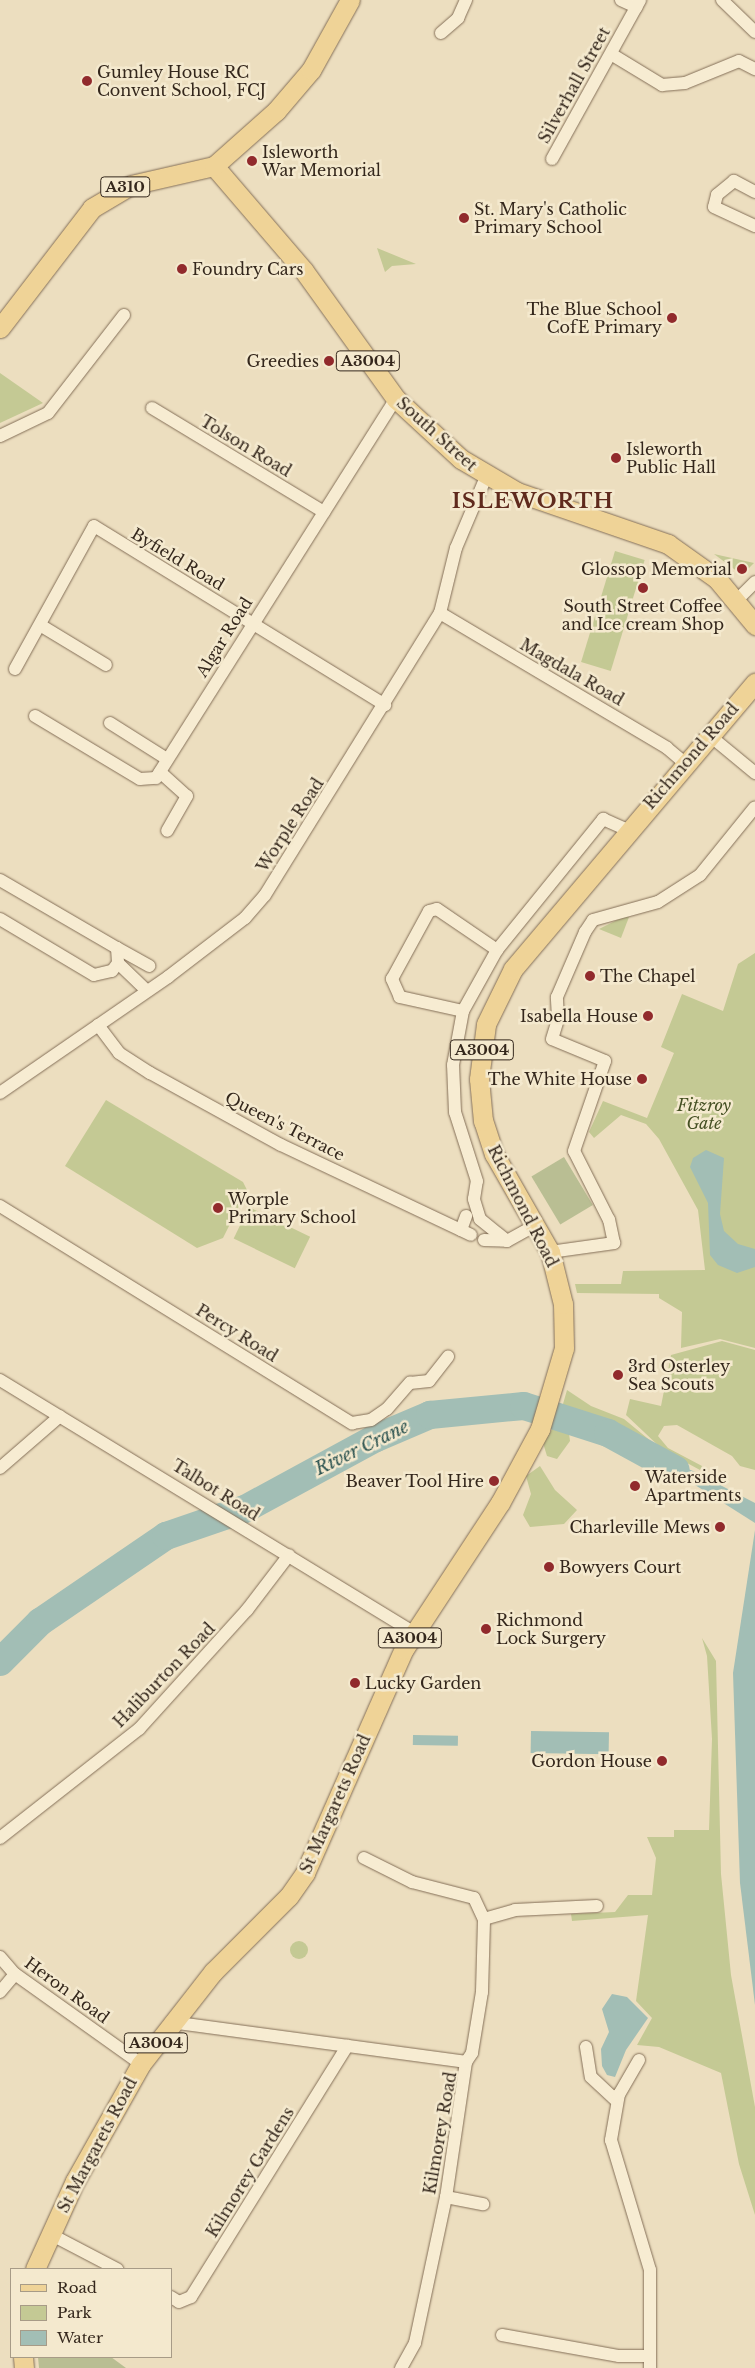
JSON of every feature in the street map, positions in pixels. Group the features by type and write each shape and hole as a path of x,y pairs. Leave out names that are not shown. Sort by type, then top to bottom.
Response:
{"main road":[{"name":"A310","path":"0,328 102,200 131,185 214,166 276,111 306,76 350,0"},
{"name":"South Street","path":"214,166 304,271 396,399 486,476 517,492 668,544 696,561 736,601 755,625"},
{"name":"Richmond Road","path":"531,1446 540,1429 554,1389 564,1348 564,1317 550,1252 494,1154 483,1121 479,1079 486,1024 513,969 628,830 755,683"},
{"name":"St Margarets Road","path":"35,2268 50,2234 141,2064 171,2022 299,1884 413,1632 500,1503 531,1446"}],"street":[{"path":"441,33 458,18 466,0"},
{"path":"621,0 638,3"},
{"path":"722,0 755,32"},
{"name":"Silverhall Street","path":"552,159 638,3"},
{"path":"610,54 662,84 685,83 739,61 755,69"},
{"path":"755,192 734,181 717,195 714,207 755,226"},
{"path":"0,436 48,413 124,315"},
{"name":"Algar Road","path":"160,772 252,622 396,399"},
{"name":"Tolson Road","path":"152,408 324,512"},
{"name":"Worple Road","path":"0,1093 147,991 245,918 265,895 385,705 440,613 459,540 486,476"},
{"name":"Byfield Road","path":"15,669 94,526 385,705"},
{"path":"736,601 755,582"},
{"name":"Magdala Road","path":"440,613 667,748 685,763"},
{"path":"40,625 106,666"},
{"path":"36,716 140,779 156,778 160,772 187,796 167,831"},
{"path":"110,723 167,759"},
{"path":"709,735 755,773"},
{"path":"550,1252 614,1243 609,1220 574,1151 605,1061 552,1039 558,1019 557,997 585,932 593,920 658,902 700,875 755,807"},
{"name":"Richmond Road","path":"507,1241 480,1219 474,1199 477,1181 455,1112 453,1065 463,1011 497,950 603,819 628,830"},
{"path":"0,880 149,966"},
{"path":"463,1011 400,997 392,979 430,912 437,909 497,950"},
{"path":"0,919 94,975 115,967"},
{"path":"115,967 117,948"},
{"path":"115,967 134,978 147,991"},
{"name":"Queen's Terrace","path":"98,1025 119,1053 150,1073 281,1144 466,1233 466,1216"},
{"name":"Percy Road","path":"0,1206 352,1423 371,1420 387,1409 410,1383 429,1381 448,1357"},
{"path":"484,1240 507,1241 536,1225"},
{"name":"Talbot Road","path":"0,1380 213,1506 413,1632"},
{"path":"0,1468 60,1416"},
{"name":"Haliburton Road","path":"0,1838 139,1729 247,1610 289,1555"},
{"path":"364,1858 412,1882 474,1898 484,1919 482,1992 472,2053 466,2062"},
{"path":"484,1919 515,1910 596,1906"},
{"name":"Heron Road","path":"0,1957 15,1974 141,2064"},
{"path":"0,1992 15,1974"},
{"name":"Kilmorey Road","path":"171,2022 466,2062 446,2197 410,2355 402,2368"},
{"name":"Kilmorey Gardens","path":"172,2298 179,2302 191,2297 347,2046"},
{"path":"586,2047 591,2077 617,2101"},
{"path":"502,2335 649,2362 650,2270 615,2159 611,2140 617,2101 639,2060"},
{"path":"446,2197 483,2204"},
{"path":"50,2234 115,2268"},
{"path":"410,2355 416,2368"}],"green space":[{"path":"377,248 416,264 392,266 385,272"},
{"path":"0,373 43,403 0,423"},
{"path":"615,551 645,560 611,671 581,662"},
{"path":"714,554 754,563 742,575"},
{"path":"623,917 629,917 621,938 599,929"},
{"name":"Fitzroy Gate","path":"755,953 755,1348 720,1339 681,1348 682,1312 659,1298 659,1294 577,1293 575,1284 621,1284 623,1271 705,1270 698,1210 659,1139 646,1124 621,1115 594,1138 589,1132 603,1101 647,1118 674,1053 661,1047 682,994 723,1011 738,964"},
{"path":"106,1100 243,1182 247,1190 223,1238 197,1248 65,1166"},
{"path":"564,1157 593,1205 560,1225 531,1177"},
{"path":"249,1207 310,1237 295,1268 234,1238"},
{"path":"722,1341 755,1350 755,1470 740,1466 732,1456 677,1425 664,1426 658,1436 668,1448 702,1466 700,1470 663,1450 626,1415 630,1399 661,1406 671,1355"},
{"path":"567,1390 591,1406 624,1419 658,1447 657,1454 621,1433 561,1411"},
{"path":"557,1422 568,1426 570,1441 557,1459 547,1456 543,1443"},
{"path":"540,1466 555,1490 577,1510 564,1524 530,1527 523,1515 531,1494 526,1476"},
{"path":"702,1638 716,1661 721,1874 731,1975 755,2107 755,2215 739,2164 721,2073 659,2047 637,2045 652,2018 636,2001 648,1915 572,1921 571,1914 615,1912 628,1895 652,1895 656,1858 647,1837 674,1837 674,1830 709,1830 712,1739 707,1656"},
{"path":"295,1941 303,1941 308,1946 306,1957 295,1959 290,1954 290,1946"},
{"path":"38,2358 112,2358 126,2368 39,2368"}],"water":[{"path":"706,1150 724,1158 720,1214 724,1231 738,1244 755,1249 755,1267 737,1273 718,1265 710,1255 708,1203 690,1167 693,1158"},
{"path":"643,1452 693,1471 755,1503 755,1523"},
{"path":"755,1530 755,2005 740,1883 733,1673"},
{"path":"531,1731 609,1732 609,1754 531,1753"},
{"path":"413,1735 458,1736 458,1746 413,1745"},
{"path":"612,1994 627,1997 648,2018 626,2050 615,2077 607,2075 602,2066 601,2049 609,2032 602,2009"}],"waterway":[{"name":"River Crane","path":"0,1662 40,1622 166,1536 245,1509 376,1438 430,1415 524,1406 608,1433 676,1470"}],"place":[{"name":"Gumley House RC Convent School, FCJ","path":"87,81"},
{"name":"Isleworth War Memorial","path":"252,161"},
{"name":"St. Mary's Catholic Primary School","path":"464,218"},
{"name":"Foundry Cars","path":"182,269"},
{"name":"The Blue School CofE Primary","path":"672,318"},
{"name":"Greedies","path":"329,361"},
{"name":"Isleworth Public Hall","path":"616,458"},
{"name":"Glossop Memorial","path":"742,569"},
{"name":"South Street Coffee and Ice cream Shop","path":"643,588"},
{"name":"The Chapel","path":"590,976"},
{"name":"Isabella House","path":"648,1016"},
{"name":"The White House","path":"642,1079"},
{"name":"Worple Primary School","path":"218,1208"},
{"name":"3rd Osterley Sea Scouts","path":"618,1375"},
{"name":"Beaver Tool Hire","path":"494,1481"},
{"name":"Waterside Apartments","path":"635,1486"},
{"name":"Charleville Mews","path":"720,1527"},
{"name":"Bowyers Court","path":"549,1567"},
{"name":"Richmond Lock Surgery","path":"486,1629"},
{"name":"Lucky Garden","path":"355,1683"},
{"name":"Gordon House","path":"662,1761"}],"district":[{"name":"ISLEWORTH","path":"533,501"}]}
